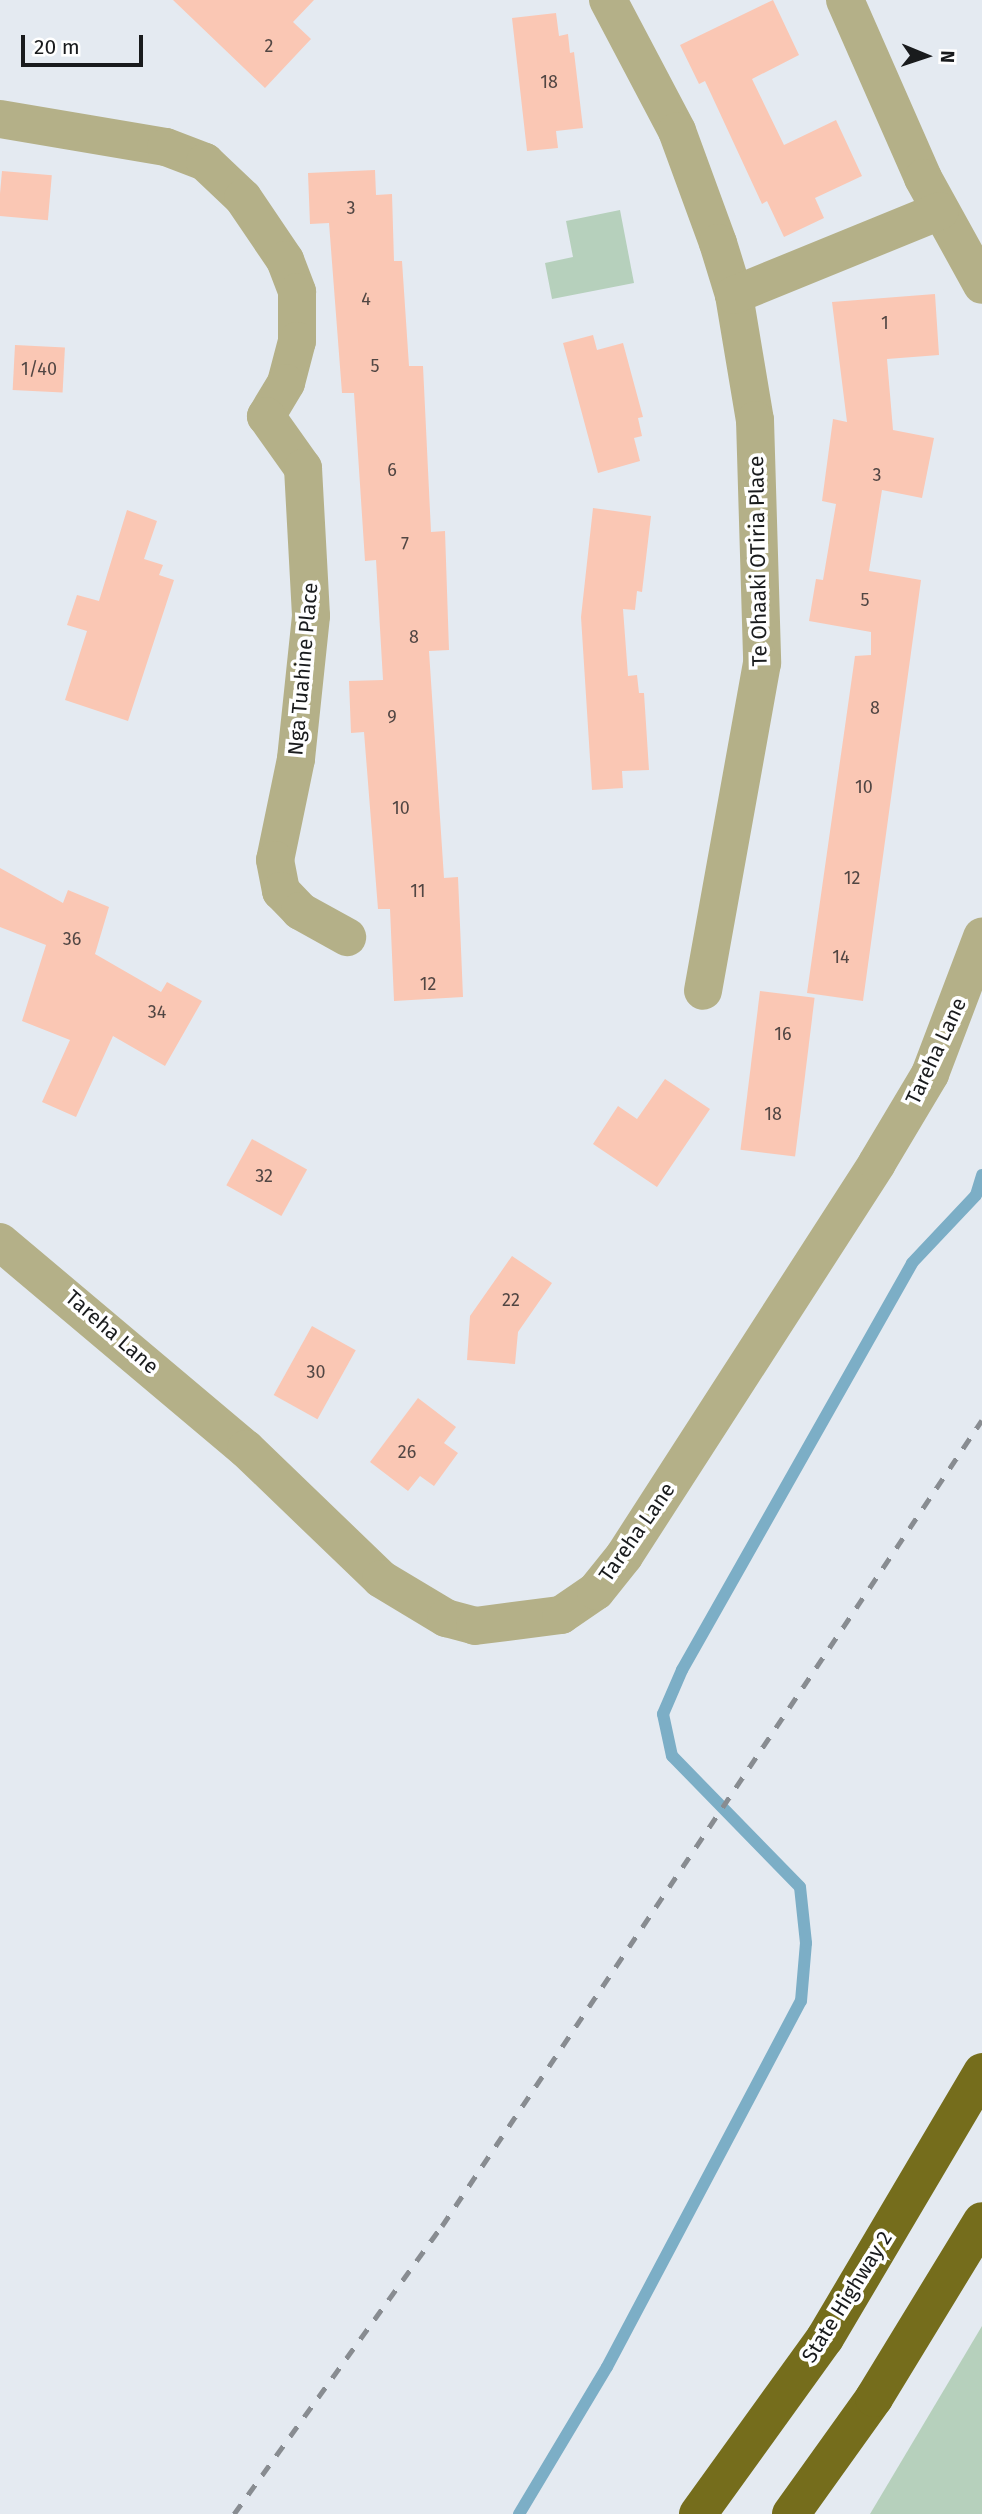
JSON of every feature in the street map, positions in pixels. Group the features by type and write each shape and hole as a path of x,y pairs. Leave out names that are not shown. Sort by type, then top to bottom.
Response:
{"highway":[{"name":"State Highway 2","path":"698,2514 825,2338 982,2072"},
{"path":"791,2514 874,2398 982,2221"}],"street":[{"name":"Te Ohaaki OTiria Place","path":"608,0 677,131 734,295 757,447 762,663 703,991"},
{"path":"845,0 940,211 982,285"},
{"name":"Nga Tuahine Place","path":"0,119 166,147 205,162 243,198 285,260 297,292 297,341 286,383 266,416 303,468 312,616 296,759 275,860 281,891 290,901 347,937"},
{"path":"734,295 940,211"},
{"name":"Tareha Lane","path":"0,1242 61,1287 246,1449 381,1579 446,1618 475,1626 561,1615 596,1591 624,1556 877,1163 930,1074 982,937"}],"green space":[{"path":"620,210 634,283 552,299 545,263 573,257 566,221"},
{"path":"982,2326 982,2514 870,2514"}],"building":[{"path":"173,0 314,0 293,22 311,39 265,88"},
{"path":"773,0 799,55 752,79 784,145 836,120 862,176 815,198 824,218 784,237 767,201 762,204 705,81 699,84 680,45"},
{"path":"556,13 559,36 568,34 570,53 574,52 583,128 556,131 558,148 527,151 512,18"},
{"path":"375,170 376,195 392,194 394,261 402,261 409,366 423,366 431,532 445,531 449,650 429,651 444,878 458,877 463,997 394,1001 390,909 378,909 364,732 351,733 349,681 383,680 376,560 365,561 354,393 342,393 329,223 310,224 308,173"},
{"path":"2,171 52,175 48,220 0,216"},
{"path":"935,294 939,355 887,359 893,430 934,438 922,498 882,490 869,571 921,580 863,1001 807,993 855,656 871,655 871,632 809,621 816,579 823,580 836,504 822,501 833,419 847,422 832,302"},
{"path":"593,335 597,350 623,343 643,417 638,418 642,436 634,438 640,461 598,473 563,343"},
{"path":"15,345 65,348 63,393 13,390"},
{"path":"593,508 651,516 642,592 637,591 635,610 623,609 628,676 637,675 639,693 644,693 649,770 622,771 623,788 592,790 581,617"},
{"path":"127,510 157,521 144,559 163,565 159,575 174,580 128,721 65,700 87,631 67,625 77,595 99,601"},
{"path":"0,868 63,903 68,890 109,907 95,954 161,992 167,982 202,1001 165,1066 113,1036 76,1117 42,1102 70,1040 22,1021 46,945 0,927"},
{"path":"760,991 815,998 795,1157 741,1150"},
{"path":"665,1079 710,1109 657,1187 593,1144 618,1106 637,1119"},
{"path":"252,1139 307,1170 281,1216 226,1185"},
{"path":"512,1256 552,1283 518,1332 515,1364 467,1360 470,1316"},
{"path":"312,1326 356,1350 317,1419 274,1395"},
{"path":"418,1398 456,1427 444,1443 458,1453 434,1486 420,1476 408,1491 370,1462"}],"waterway":[{"path":"519,2514 607,2367 801,2001 806,1943 800,1887 672,1756 663,1714 682,1670 912,1263 976,1195 982,1175"}],"railway":[{"path":"234,2514 442,2226 982,1420"}]}
